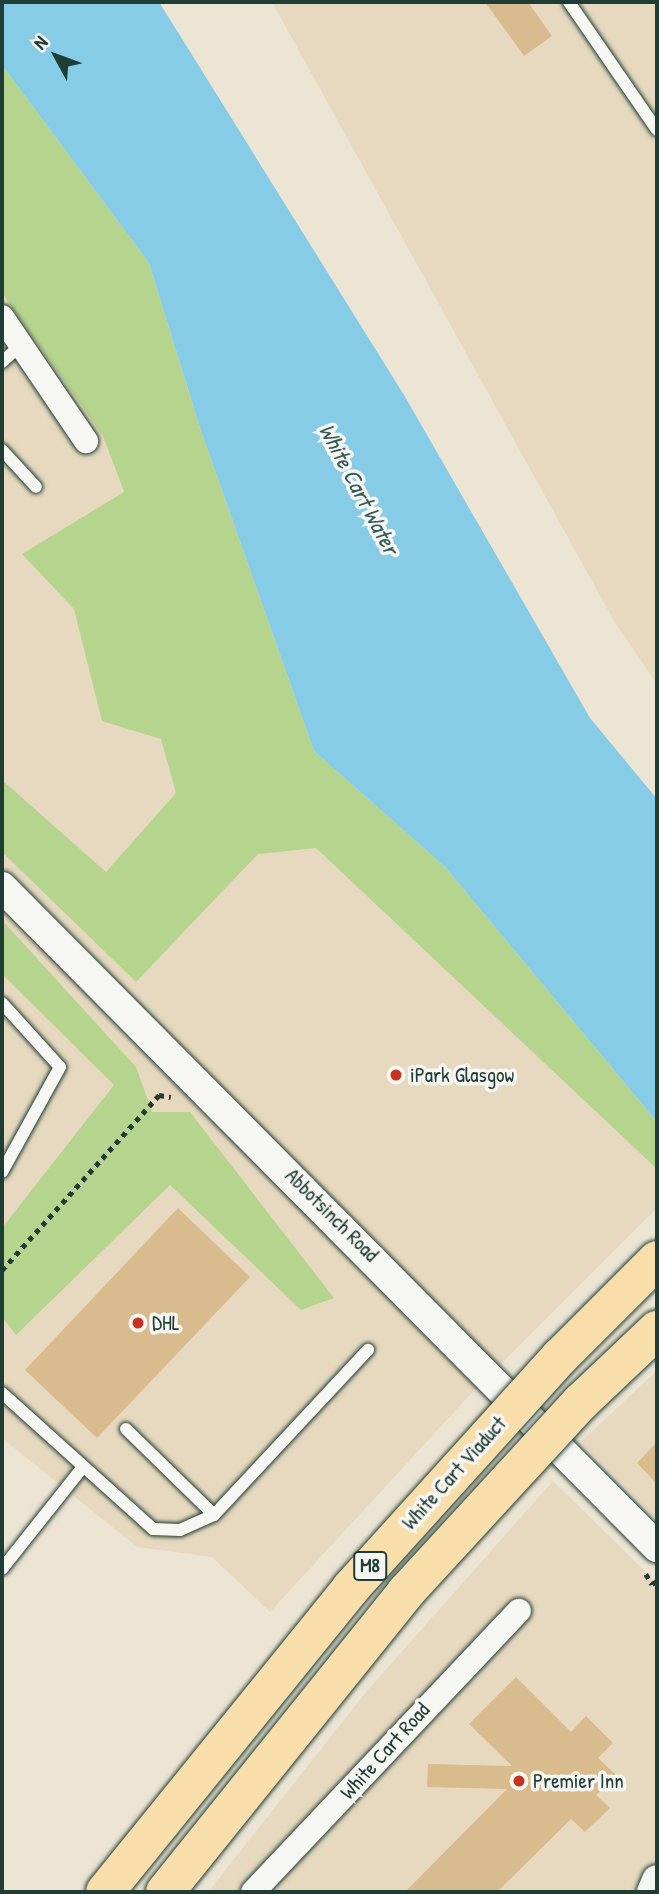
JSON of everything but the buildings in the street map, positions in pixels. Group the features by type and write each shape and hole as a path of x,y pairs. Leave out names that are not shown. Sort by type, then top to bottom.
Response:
{"highway":[{"name":"White Cart Viaduct","path":"105,1892 351,1588 551,1367 657,1260"},
{"name":"White Cart Viaduct","path":"165,1892 406,1592 572,1411 657,1330"}],"street":[{"path":"2,317 86,441"},
{"name":"Abbotsinch Road","path":"2,887 220,1101 657,1547"},
{"name":"White Cart Road","path":"253,1892 519,1611"},
{"path":"652,1892 657,1880"}],"lane":[{"path":"569,2 657,130"},
{"path":"2,362 21,345"},
{"path":"2,450 36,487"},
{"path":"2,1003 60,1067 2,1172"},
{"path":"2,1393 82,1468 153,1529 180,1530 214,1515 368,1350"},
{"path":"126,1429 214,1515"},
{"path":"2,1569 82,1468"}],"path":[{"path":"2,1270 159,1095 220,1101"}],"shaded area":[{"path":"272,2 657,2 657,684 614,621"},
{"path":"2,293 103,436 124,493 312,832 657,1161 657,1208 467,1398 270,1612 212,1557 137,1547 2,1438"},
{"path":"657,1370 657,1519 581,1442"},
{"path":"553,1481 657,1583 657,1892 208,1892 366,1692"}],"green space":[{"path":"2,65 149,263 200,428 314,751 445,867 657,1122 657,1169 316,848 258,854 136,982 2,852 2,780 106,872 176,793 161,739 102,721 74,609 22,554 124,492 103,436 2,293"},
{"path":"2,920 136,1067 152,1112 190,1112 334,1298 301,1310 170,1185 16,1335 2,1317 2,1228 114,1085 2,974"}],"water":[{"name":"White Cart Water","path":"2,2 159,2 404,395 590,718 657,799 657,1122 445,867 314,751 200,428 149,263 2,65"}],"place":[{"name":"iPark Glasgow","path":"396,1075"},
{"name":"DHL","path":"138,1323"},
{"name":"Premier Inn","path":"519,1781"}]}
